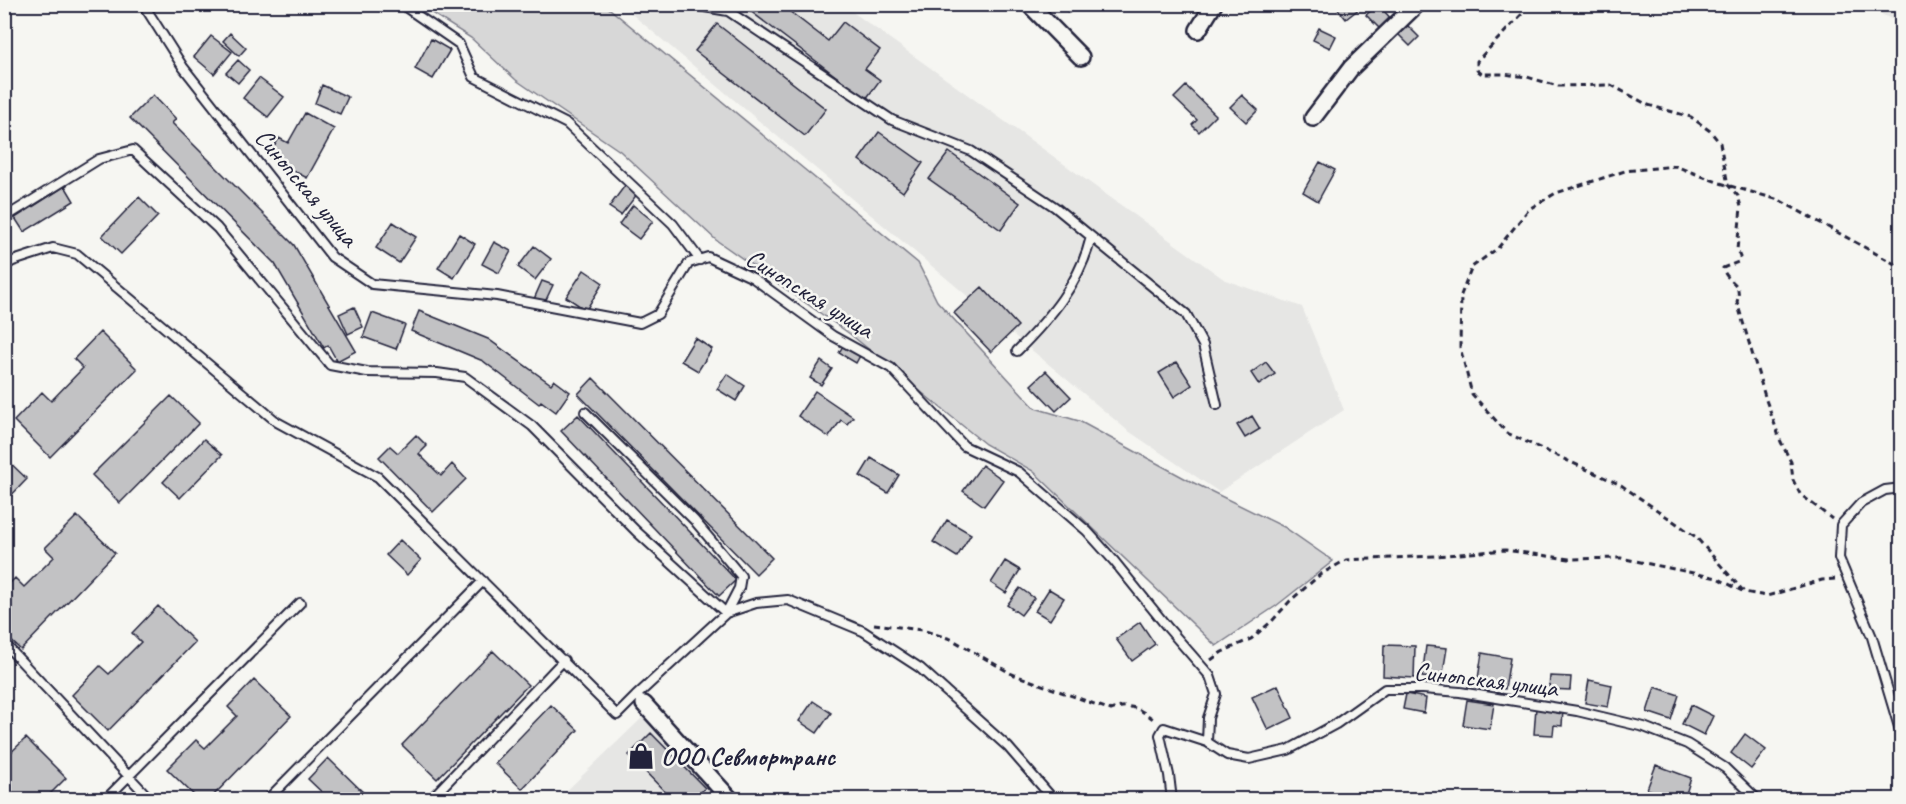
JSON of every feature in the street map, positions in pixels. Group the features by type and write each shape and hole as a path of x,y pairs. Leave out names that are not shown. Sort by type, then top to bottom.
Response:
{"street":[{"path":"1029,4 1081,57"},
{"path":"1198,30 1214,4"},
{"path":"1313,118 1351,68 1417,4"},
{"path":"640,700 731,800"}],"lane":[{"name":"Синопская улица","path":"142,4 183,68 332,256 372,284 497,296 640,322 658,314 689,263 708,257 753,278 833,336 891,368 964,446 1019,472 1087,531 1114,561 1210,676 1216,694 1208,718 1207,742"},
{"path":"401,4 459,44 474,77 567,124 673,224 700,260"},
{"path":"687,4 728,11 892,120 971,151 1055,207 1186,314 1203,345 1216,405"},
{"path":"4,218 99,159 133,150 217,228 330,365 367,372 437,373 465,377 532,426 636,531 726,613"},
{"path":"1017,351 1039,329 1070,289 1086,259 1091,237"},
{"path":"4,266 53,248 77,254 277,422 378,477 617,715 640,700 726,613 739,588 741,576 694,520 585,412"},
{"path":"1902,488 1885,490 1862,503 1841,525 1839,558 1872,637 1902,737"},
{"path":"267,800 483,581"},
{"path":"726,613 756,603 789,600 822,612 867,633 920,668 991,731 1054,800"},
{"path":"105,800 300,603"},
{"path":"4,643 151,800"},
{"path":"430,800 564,660"},
{"name":"Синопская улица","path":"1164,728 1207,742 1227,756 1249,759 1288,750 1336,724 1385,689 1423,689 1460,693 1577,711 1644,727 1687,744 1725,768 1758,800"},
{"path":"1164,728 1160,735 1172,800"}],"path":[{"path":"1520,4 1522,14 1478,61 1477,70 1482,74 1527,77 1558,86 1611,85 1648,105 1691,117 1710,131 1720,143 1728,185 1738,196 1741,207 1737,250 1740,257 1738,262 1725,266 1724,272 1738,286 1737,302 1766,400 1791,462 1793,480 1800,494 1841,525"},
{"path":"1744,591 1696,537 1621,485 1507,434 1473,394 1460,347 1461,295 1472,267 1498,248 1529,210 1556,193 1625,171 1675,166 1779,200 1902,268"},
{"path":"1203,667 1222,652 1251,639 1321,574 1346,560 1505,550 1569,559 1621,558 1717,578 1744,591 1767,596 1822,580 1846,578"},
{"path":"867,633 872,624 879,623 922,630 951,639 1012,675 1111,710 1124,705 1139,709 1164,728"}],"shaded area":[{"path":"419,5 605,5 918,263 937,301 1035,408 1079,421 1188,480 1284,527 1333,561 1276,606 1216,646 1033,471 985,444 850,334 716,240 620,151 516,80 471,38"},
{"path":"621,5 843,5 1225,280 1302,307 1344,410 1219,492 1127,430"},
{"path":"1863,5 1901,5 1901,24"},
{"name":"ООО Севмортранс","path":"643,717 717,794 716,800 557,800"}],"building":[{"path":"741,4 780,4 828,41 843,22 880,50 865,69 880,80 866,99"},
{"path":"1060,4 1078,4 1069,13"},
{"path":"1334,4 1365,4 1346,19"},
{"path":"1378,4 1392,20 1381,30 1366,15"},
{"path":"717,24 826,109 805,136 695,51"},
{"path":"1407,25 1419,37 1410,46 1398,34"},
{"path":"1319,28 1336,36 1330,48 1313,40"},
{"path":"230,33 246,48 239,56 223,41"},
{"path":"211,36 232,52 214,74 194,57"},
{"path":"431,39 450,50 433,79 415,69"},
{"path":"238,60 249,70 238,83 226,73"},
{"path":"259,78 284,97 268,117 243,98"},
{"path":"322,85 348,97 340,114 315,103"},
{"path":"1186,86 1216,115 1199,132 1192,125 1197,120 1174,98"},
{"path":"153,95 176,119 172,123 294,245 356,351 337,361 328,345 324,348 275,264 130,118"},
{"path":"1242,95 1258,110 1246,122 1230,107"},
{"path":"305,113 334,129 307,178 268,157 279,138 288,143"},
{"path":"879,132 923,163 903,192 859,160"},
{"path":"949,152 1020,203 1001,230 929,179"},
{"path":"1320,162 1335,170 1318,201 1303,192"},
{"path":"626,184 638,193 621,215 609,207"},
{"path":"65,186 74,201 24,232 15,218"},
{"path":"139,197 158,216 121,254 102,236"},
{"path":"633,205 653,221 639,239 619,224"},
{"path":"393,222 416,237 399,263 376,248"},
{"path":"459,234 475,244 454,278 438,268"},
{"path":"494,242 511,251 499,273 482,264"},
{"path":"534,246 551,259 535,280 518,267"},
{"path":"584,270 603,283 586,310 566,297"},
{"path":"542,281 553,285 544,304 534,299"},
{"path":"982,287 1018,326 991,352 954,313"},
{"path":"354,307 363,327 348,334 339,314"},
{"path":"419,311 488,339 551,384 554,380 570,392 556,412 541,401 539,404 483,361 411,331"},
{"path":"372,313 405,325 396,349 363,337"},
{"path":"100,332 137,369 50,457 14,421 42,392 51,401 83,368 74,359"},
{"path":"695,338 712,349 698,371 681,361"},
{"path":"845,342 862,352 856,363 839,353"},
{"path":"821,361 832,369 821,385 810,378"},
{"path":"1177,362 1192,385 1174,397 1159,373"},
{"path":"1266,362 1275,374 1259,385 1251,373"},
{"path":"1046,371 1071,397 1056,411 1031,385"},
{"path":"727,374 745,386 736,401 717,389"},
{"path":"593,378 772,558 756,574 578,394"},
{"path":"815,391 853,417 847,424 841,420 829,437 798,416"},
{"path":"171,396 199,423 120,503 92,475"},
{"path":"578,415 736,580 719,596 561,431"},
{"path":"1252,416 1260,429 1245,438 1237,425"},
{"path":"416,435 427,446 419,454 441,476 452,464 466,479 433,512 379,457 390,446 398,453"},
{"path":"204,439 222,455 180,498 163,482"},
{"path":"4,457 27,479 4,503"},
{"path":"871,458 899,475 888,493 860,476"},
{"path":"982,465 1003,480 984,506 963,491"},
{"path":"77,516 115,553 21,650 4,634 4,589 15,578 24,587 54,557 45,548"},
{"path":"947,520 971,534 957,557 933,542"},
{"path":"400,540 421,560 407,575 386,555"},
{"path":"1005,561 1020,570 1006,593 991,583"},
{"path":"1020,588 1034,598 1021,615 1007,605"},
{"path":"1049,589 1064,598 1050,620 1035,611"},
{"path":"158,606 195,642 108,731 72,695 100,666 109,674 141,642 132,633"},
{"path":"1140,622 1155,644 1132,661 1116,639"},
{"path":"1384,645 1415,646 1414,678 1383,676"},
{"path":"1426,646 1447,648 1442,679 1422,677"},
{"path":"493,651 528,685 437,779 402,745"},
{"path":"1482,653 1510,658 1505,689 1477,685"},
{"path":"1550,676 1571,677 1570,690 1549,689"},
{"path":"254,680 291,716 209,800 199,800 167,769 196,740 205,748 237,716 228,707"},
{"path":"1589,680 1612,685 1608,707 1585,703"},
{"path":"1278,685 1293,718 1268,730 1252,697"},
{"path":"1655,687 1679,695 1671,720 1647,712"},
{"path":"1406,694 1426,698 1424,713 1403,709"},
{"path":"1467,700 1494,704 1490,729 1463,725"},
{"path":"813,701 831,713 817,733 799,721"},
{"path":"551,705 578,730 522,789 495,763"},
{"path":"1691,705 1713,716 1704,735 1682,724"},
{"path":"1536,707 1563,709 1562,726 1554,725 1553,735 1534,734"},
{"path":"651,733 705,788 693,800 673,800 629,755"},
{"path":"1745,734 1766,750 1751,769 1731,753"},
{"path":"26,738 66,778 44,800 4,800 4,779 10,774 4,768 4,759"},
{"path":"328,758 371,800 330,800 308,779"},
{"path":"1656,765 1691,778 1684,800 1676,800 1647,789"}],"place":[{"name":"ООО Севмортранс","path":"641,756"}]}
